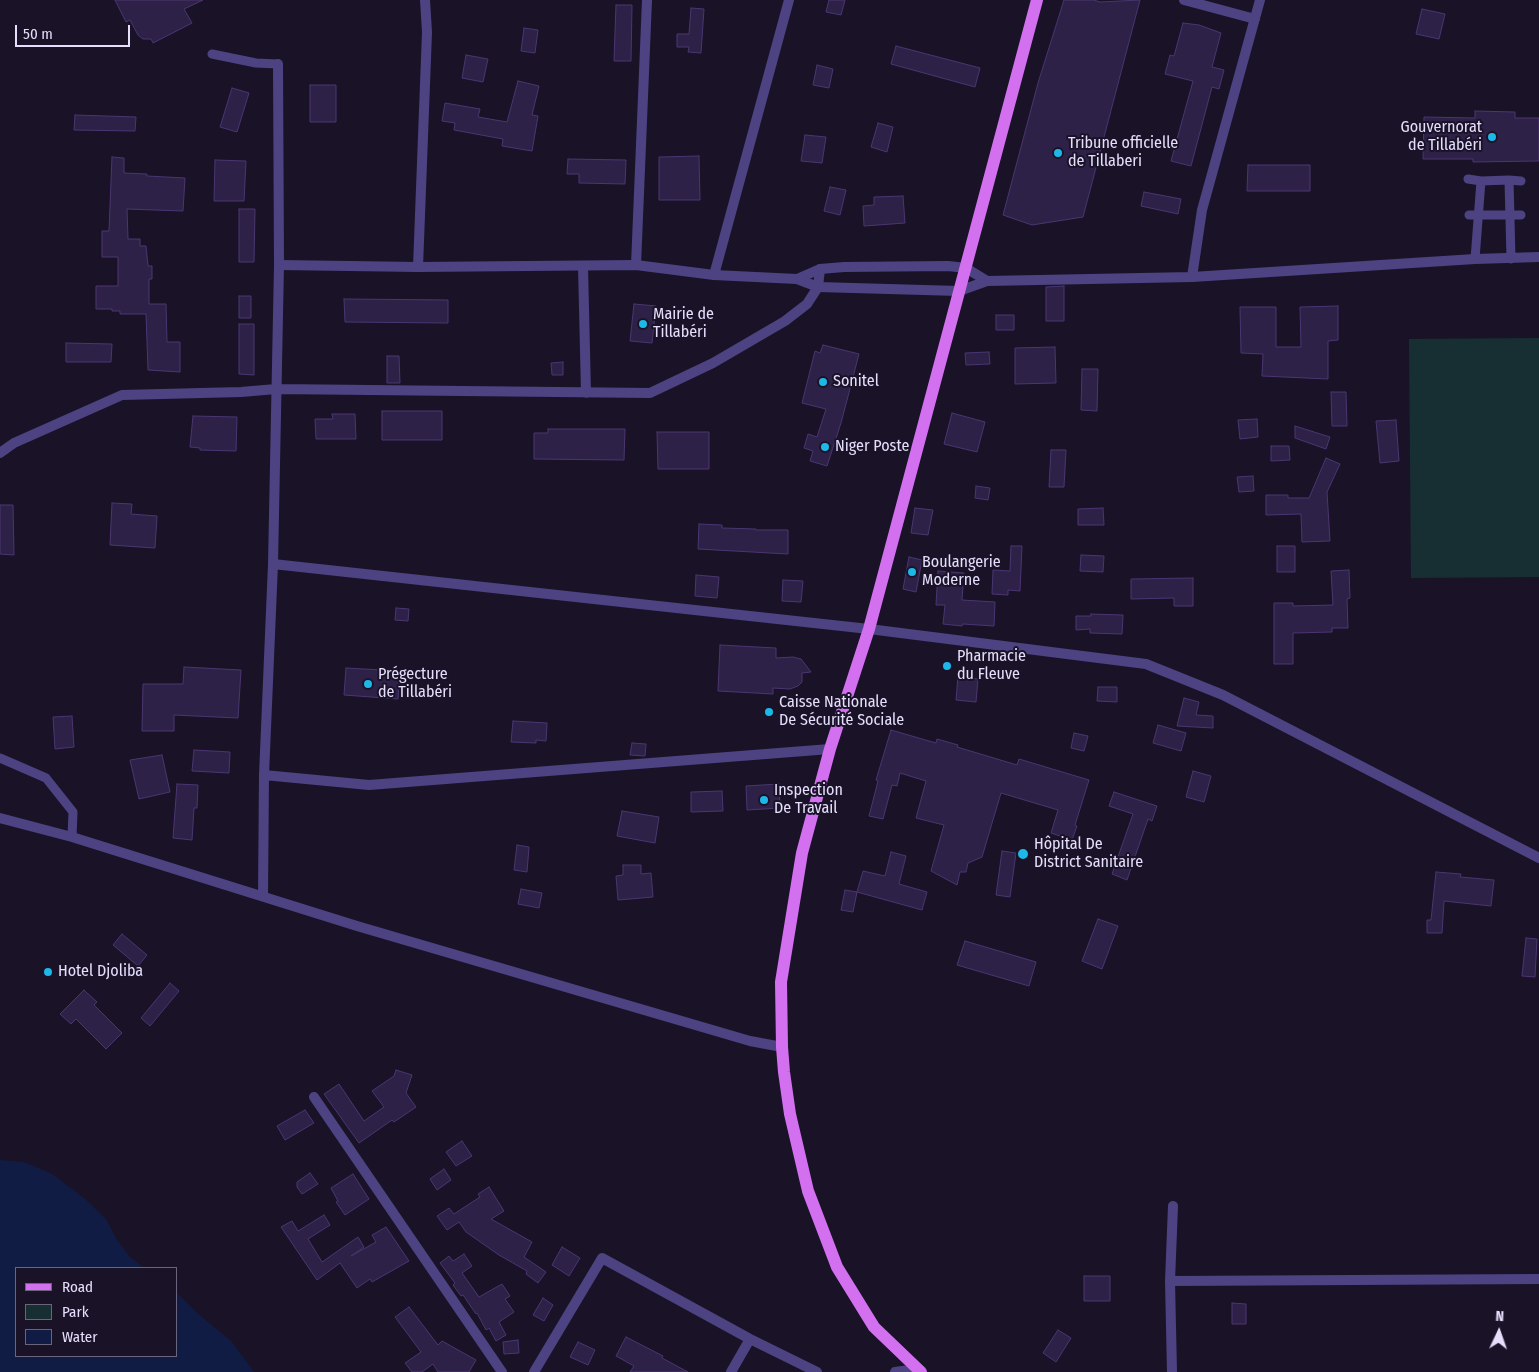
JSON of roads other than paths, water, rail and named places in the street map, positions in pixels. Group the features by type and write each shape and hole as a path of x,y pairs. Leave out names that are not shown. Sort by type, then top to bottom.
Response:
{"main road":[{"path":"919,1370 874,1327 837,1267 808,1191 790,1114 782,1047 781,982 802,852 830,749 869,628 1037,0"}],"street":[{"path":"418,267 427,32 425,0"},
{"path":"636,265 647,0"},
{"path":"714,275 788,0"},
{"path":"1184,0 1255,19"},
{"path":"1192,277 1202,210 1260,0"},
{"path":"263,896 264,775 276,389 278,64"},
{"path":"278,265 418,267 636,265 714,275 797,279 818,287 960,291 987,282 1192,277 1476,259 1539,257"},
{"path":"583,266 586,393"},
{"path":"797,279 820,269 948,266 966,268 987,282"},
{"path":"0,453 14,443 122,395 241,392 276,389 650,393 713,363 786,321 807,304 818,287 820,269"},
{"path":"272,564 869,628 1146,664 1222,695 1539,858"},
{"path":"264,775 369,785 830,749"},
{"path":"0,818 72,837 357,926 731,1036 782,1047"},
{"path":"314,1097 502,1372"},
{"path":"1172,1206 1170,1281 1172,1372"},
{"path":"534,1372 602,1258 750,1339 817,1372"},
{"path":"1170,1281 1539,1278"},
{"path":"730,1372 750,1339"},
{"path":"895,1372 919,1370"}],"lane":[{"path":"212,54 256,63 278,64"},
{"path":"1468,179 1481,181 1521,181"},
{"path":"1509,180 1511,259"},
{"path":"1476,259 1481,181"},
{"path":"1469,215 1521,215"},
{"path":"0,758 46,778 73,812 72,837"}],"water":[{"path":"0,1160 24,1162 52,1174 85,1199 106,1219 117,1240 130,1257 143,1267 15,1267 15,1357 178,1357 178,1294 198,1314 232,1342 254,1372 0,1372"}],"place":[{"name":"Gouvernorat de Tillabéri","path":"1492,137"},
{"name":"Tribune officielle de Tillaberi","path":"1058,153"},
{"name":"Mairie de Tillabéri","path":"643,324"},
{"name":"Sonitel","path":"823,382"},
{"name":"Niger Poste","path":"825,447"},
{"name":"Boulangerie Moderne","path":"912,572"},
{"name":"Pharmacie du Fleuve","path":"947,666"},
{"name":"Prégecture de Tillabéri","path":"368,684"},
{"name":"Caisse Nationale De Sécurité Sociale","path":"769,712"},
{"name":"Inspection De Travail","path":"764,800"},
{"name":"Hôpital De District Sanitaire","path":"1023,854"},
{"name":"Hotel Djoliba","path":"48,972"}]}
